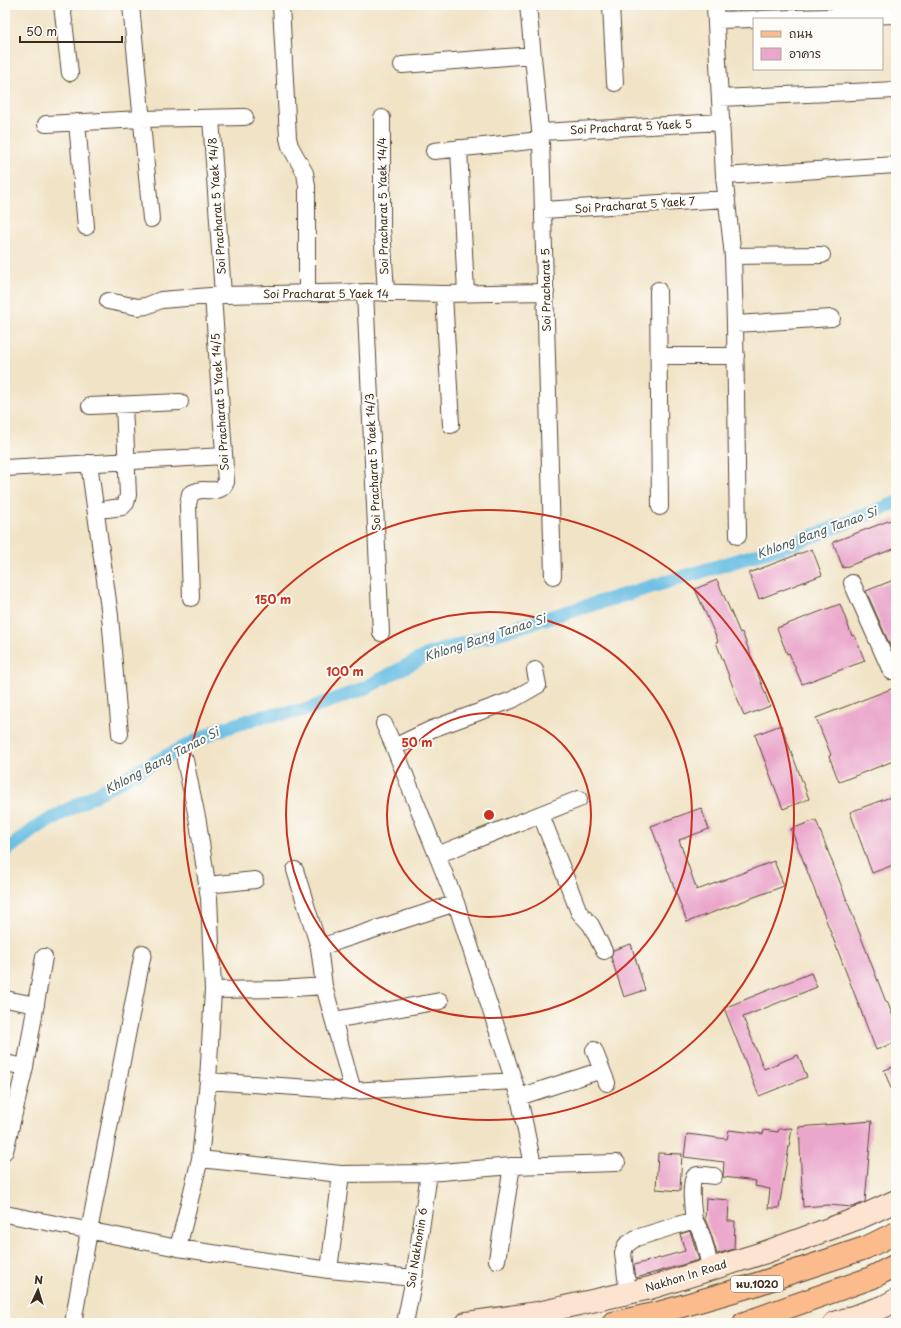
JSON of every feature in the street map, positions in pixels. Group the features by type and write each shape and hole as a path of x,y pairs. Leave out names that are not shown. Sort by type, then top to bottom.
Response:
{"main road":[{"name":"Nakhon In Road","path":"467,1323 538,1313 650,1288 773,1249 859,1218 896,1201"},
{"name":"นบ.1020","path":"613,1323 658,1313 751,1286 865,1248 896,1233"},
{"path":"744,1323 870,1278 896,1265"},
{"path":"835,1323 883,1307 896,1300"}],"street":[{"path":"62,5 70,73"},
{"path":"131,5 151,218"},
{"path":"281,5 288,138 290,146 305,173 307,186 307,292"},
{"name":"Soi Pracharat 5","path":"528,5 541,136 553,576"},
{"path":"611,5 615,83"},
{"path":"738,536 736,324 733,256 724,176 716,13 753,19"},
{"path":"794,18 896,15"},
{"path":"402,64 533,55"},
{"path":"720,98 896,90"},
{"path":"46,124 141,118 245,117"},
{"name":"Soi Pracharat 5 Yaek 14/8","path":"211,118 218,295"},
{"name":"Soi Pracharat 5 Yaek 14/4","path":"382,118 382,228 386,293"},
{"path":"77,122 86,227"},
{"name":"Soi Pracharat 5 Yaek 5","path":"434,150 459,148 541,136 722,122"},
{"path":"459,148 466,293"},
{"path":"724,176 896,165"},
{"name":"Soi Pracharat 5 Yaek 7","path":"543,210 727,199"},
{"path":"733,256 822,255"},
{"path":"658,290 660,507"},
{"name":"Soi Pracharat 5 Yaek 14","path":"108,301 138,307 146,306 160,300 218,295 307,292 444,294 546,292"},
{"name":"Soi Pracharat 5 Yaek 14/3","path":"365,292 381,633"},
{"path":"444,294 451,425"},
{"name":"Soi Pracharat 5 Yaek 14/5","path":"191,598 188,505 190,494 201,490 220,489 226,482 218,295"},
{"path":"736,324 832,318"},
{"path":"659,356 736,356"},
{"path":"90,406 180,402"},
{"path":"107,509 122,507 126,503 128,495 124,405"},
{"path":"5,468 224,456"},
{"path":"89,463 110,616 120,734"},
{"path":"852,583 891,671"},
{"path":"394,747 432,730 512,700 538,685 535,670"},
{"path":"384,724 456,903 519,1097 533,1165"},
{"path":"178,1248 200,1159 208,1081 213,990 209,898 198,822 185,760"},
{"path":"436,855 579,799"},
{"path":"541,815 580,912 591,925 604,951"},
{"path":"295,870 319,947 324,986 353,1091"},
{"path":"207,885 255,880"},
{"path":"319,947 339,942 456,903"},
{"path":"73,1323 89,1231 143,953"},
{"path":"5,1151 25,1067 44,957"},
{"path":"213,990 280,989 324,986"},
{"path":"5,999 36,1005"},
{"path":"334,1020 440,1001"},
{"path":"519,1097 604,1077 594,1050"},
{"path":"5,1063 25,1067"},
{"path":"208,1081 353,1091 514,1081"},
{"path":"200,1159 341,1174 429,1173 512,1166 617,1163"},
{"path":"497,1260 512,1166"},
{"name":"Soi Nakhonin 6","path":"405,1323 414,1278 429,1173"},
{"path":"329,1270 341,1174"},
{"path":"710,1268 706,1248 694,1220 691,1197 693,1179 695,1176 714,1176"},
{"path":"5,1214 178,1248 329,1270 414,1278"},
{"path":"628,1294 623,1253 626,1244 636,1238 694,1220"}],"building":[{"path":"896,518 896,548 843,568 833,542"},
{"path":"812,549 822,575 759,599 749,573"},
{"path":"896,579 896,659 866,591"},
{"path":"717,580 740,633 742,632 770,706 744,716 716,642 718,641 695,589"},
{"path":"840,604 852,636 854,635 865,661 802,684 789,653 787,654 777,628"},
{"path":"896,687 896,760 839,782 829,756 831,755 816,718"},
{"path":"781,725 809,799 783,809 755,735"},
{"path":"896,795 896,864 872,873 850,812"},
{"path":"701,808 709,829 679,840 697,890 774,861 784,886 687,922 651,826"},
{"path":"816,820 886,1002 887,1001 896,1024 896,1042 876,1050 791,829"},
{"path":"631,944 645,990 624,997 611,957 613,950"},
{"path":"811,973 817,987 743,1017 764,1069 798,1055 807,1077 759,1096 724,1008"},
{"path":"896,1066 896,1099 895,1099 884,1070"},
{"path":"872,1121 865,1202 853,1207 828,1205 803,1207 799,1127"},
{"path":"792,1128 779,1208 768,1208 770,1189 755,1186 756,1181 723,1177 724,1162 684,1157 687,1134 727,1139 729,1130 763,1134 764,1130 778,1132 779,1129"},
{"path":"658,1153 682,1154 680,1191 656,1189"},
{"path":"706,1198 729,1200 728,1221 735,1221 734,1249 717,1254 705,1219"},
{"path":"690,1231 699,1260 636,1278 634,1265 685,1251 680,1234"}],"waterway":[{"name":"Khlong Bang Tanao Si","path":"5,850 37,827 155,762 216,731 260,717 306,710 365,688 429,654 795,543 896,503"}]}
